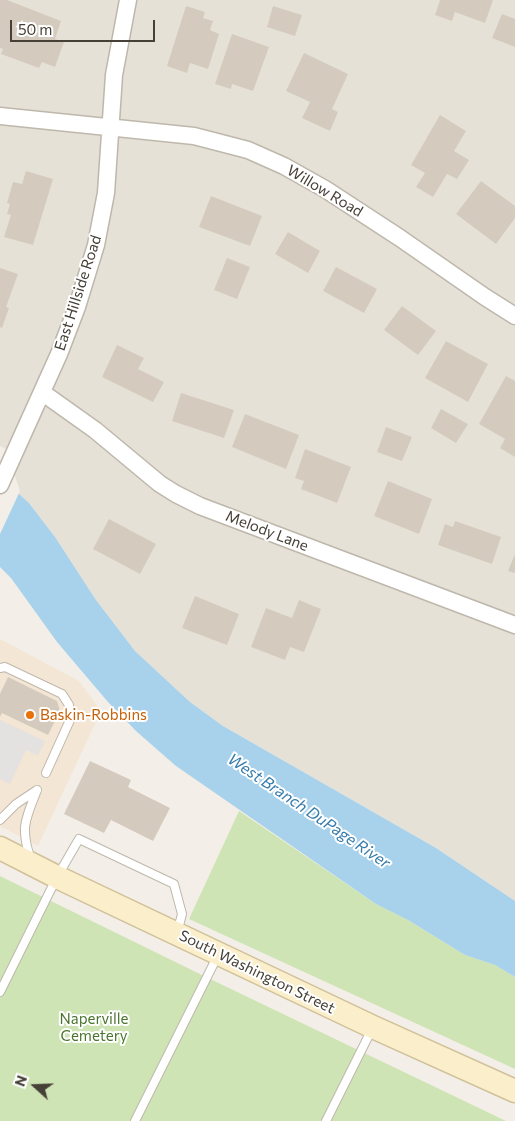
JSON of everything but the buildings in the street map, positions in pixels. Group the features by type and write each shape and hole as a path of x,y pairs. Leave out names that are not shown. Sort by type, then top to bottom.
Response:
{"main road":[{"name":"South Washington Street","path":"0,848 218,954 515,1091"}],"street":[{"name":"East Hillside Road","path":"0,485 43,393 77,307 96,245 106,193 114,74 128,0"},
{"name":"Willow Road","path":"0,116 194,136 220,141 248,150 284,166 325,189 515,316"},
{"name":"Melody Lane","path":"43,393 95,430 160,484 200,506 515,625"}],"lane":[{"path":"0,668 5,667 51,688 62,694 69,705 70,720 46,773"},
{"path":"0,820 16,804 37,790 25,820 25,842 33,864"},
{"path":"0,992 57,877 79,838 174,884 182,914 177,933"},
{"path":"135,1121 218,954"},
{"path":"326,1121 373,1027"}],"shaded area":[{"path":"0,0 515,0 515,901 436,848 223,726 190,702 135,651 96,600 55,537 29,503 18,493 0,448"},
{"path":"0,639 79,681 101,711 38,846 0,826"},
{"path":"0,720 45,741 38,756 26,750 10,784 0,779"}],"green space":[{"path":"239,811 376,904 408,920 465,955 495,965 515,977 515,1069 189,919"},
{"name":"Naperville Cemetery","path":"0,876 206,977 506,1121 0,1121"}],"water":[{"name":"West Branch DuPage River","path":"0,448 18,493 29,503 55,537 96,600 135,651 190,702 223,726 436,848 515,901 515,977 495,965 465,955 408,920 376,904 176,766 136,731 108,702 57,642 11,578 0,567"}],"pier":[{"path":"0,446 6,449 20,491 0,534"}],"place":[{"name":"Baskin-Robbins","path":"30,715"}]}
